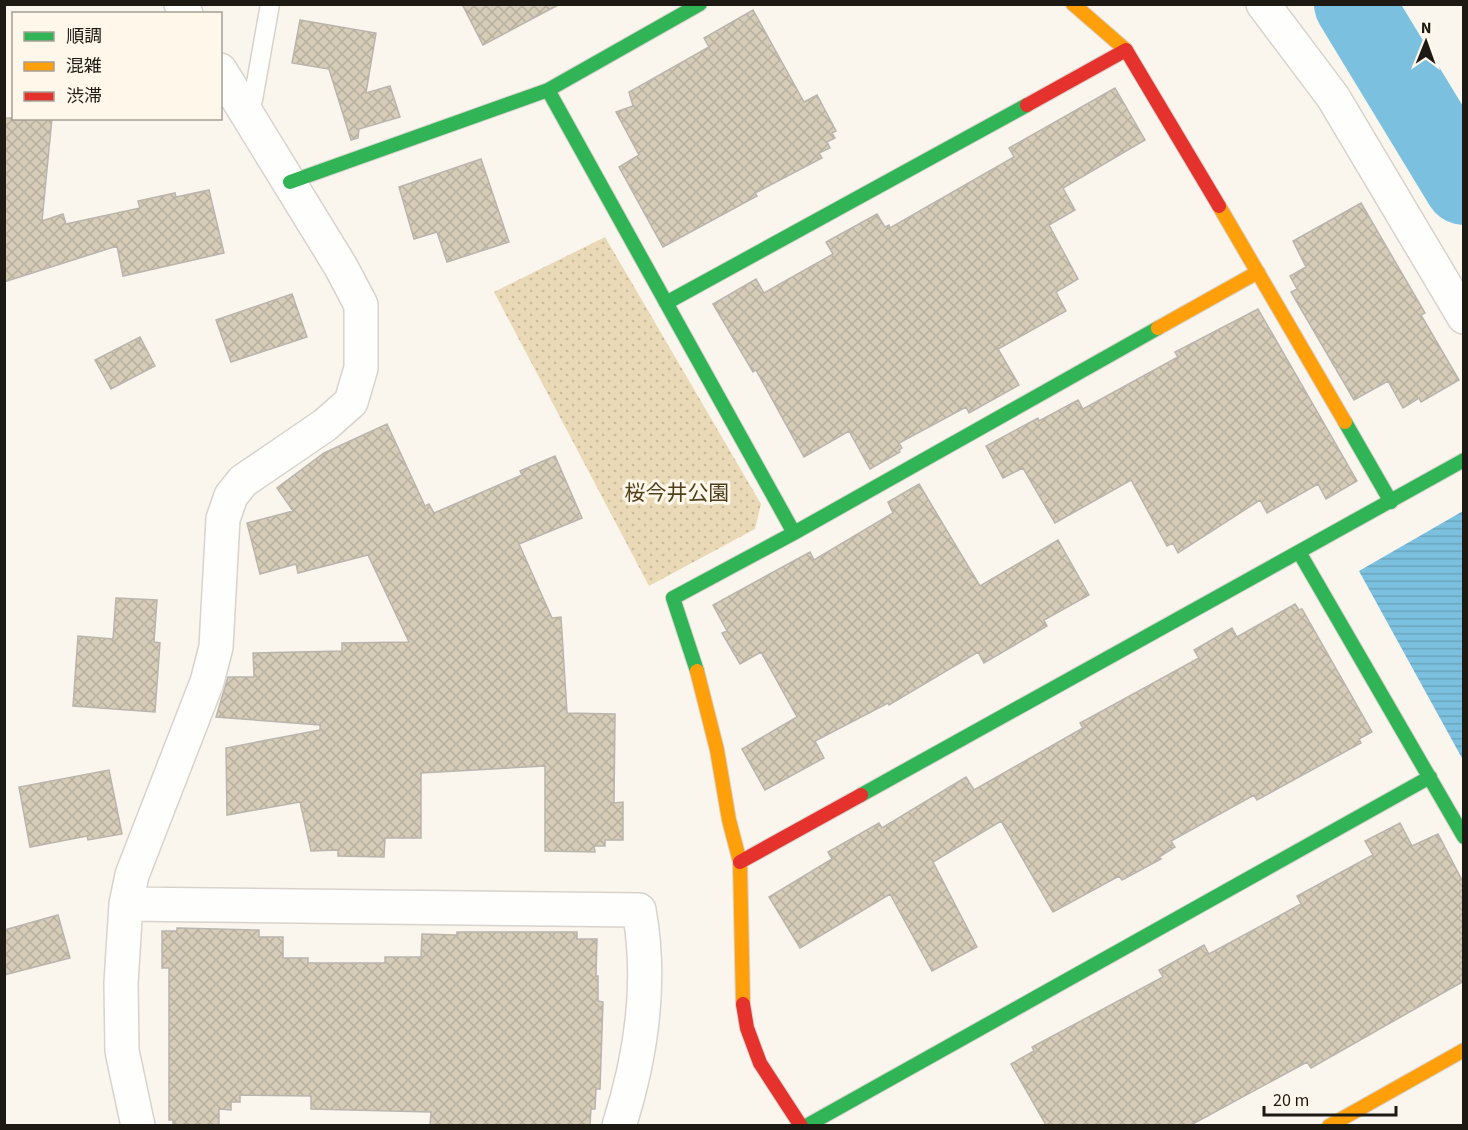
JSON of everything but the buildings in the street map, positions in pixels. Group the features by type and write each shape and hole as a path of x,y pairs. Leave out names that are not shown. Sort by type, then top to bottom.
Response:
{"street":[{"path":"290,182 548,90 700,4"},
{"path":"1073,4 1126,50 1391,502"},
{"path":"1263,4 1333,97 1464,317"},
{"path":"666,303 1126,50"},
{"path":"138,1125 122,1051 121,983 126,904 132,875 207,682 216,646 223,519 231,496 243,480 325,425 351,402 361,368 361,305 341,267 222,73"},
{"path":"548,90 794,533"},
{"path":"801,1125 760,1063 747,1028 743,1001 740,862 729,820 717,750 703,690 673,598 794,533 1258,272"},
{"path":"740,862 1464,460"},
{"path":"1299,552 1464,837"},
{"path":"806,1125 1430,777"},
{"path":"126,904 639,910 644,938 644,1005 632,1085 619,1125"},
{"path":"1329,1125 1464,1050"}],"lane":[{"path":"245,111 253,100 270,4"}],"green space":[{"name":"桜今井公園","path":"605,237 761,504 755,529 649,586 494,292"}],"water":[{"path":"1463,511 1463,760 1359,571"}],"waterway":[{"path":"1354,4 1464,185"}],"traffic: fast":[{"path":"290,182 548,90 700,4"},
{"path":"548,90 794,533"},
{"path":"666,303 1027,105"},
{"path":"697,671 673,598 794,533 1158,328"},
{"path":"1345,422 1391,502"},
{"path":"861,795 1464,460"},
{"path":"1299,552 1464,837"},
{"path":"806,1126 1430,777"}],"traffic: slow":[{"path":"1073,4 1126,50"},
{"path":"1219,206 1345,422"},
{"path":"1158,328 1258,272"},
{"path":"697,671 717,750 729,820 740,862 743,1004"},
{"path":"1329,1126 1464,1050"}],"traffic: jam":[{"path":"1027,105 1126,50 1219,206"},
{"path":"740,862 861,795"},
{"path":"743,1004 747,1028 760,1063 801,1126"}]}
